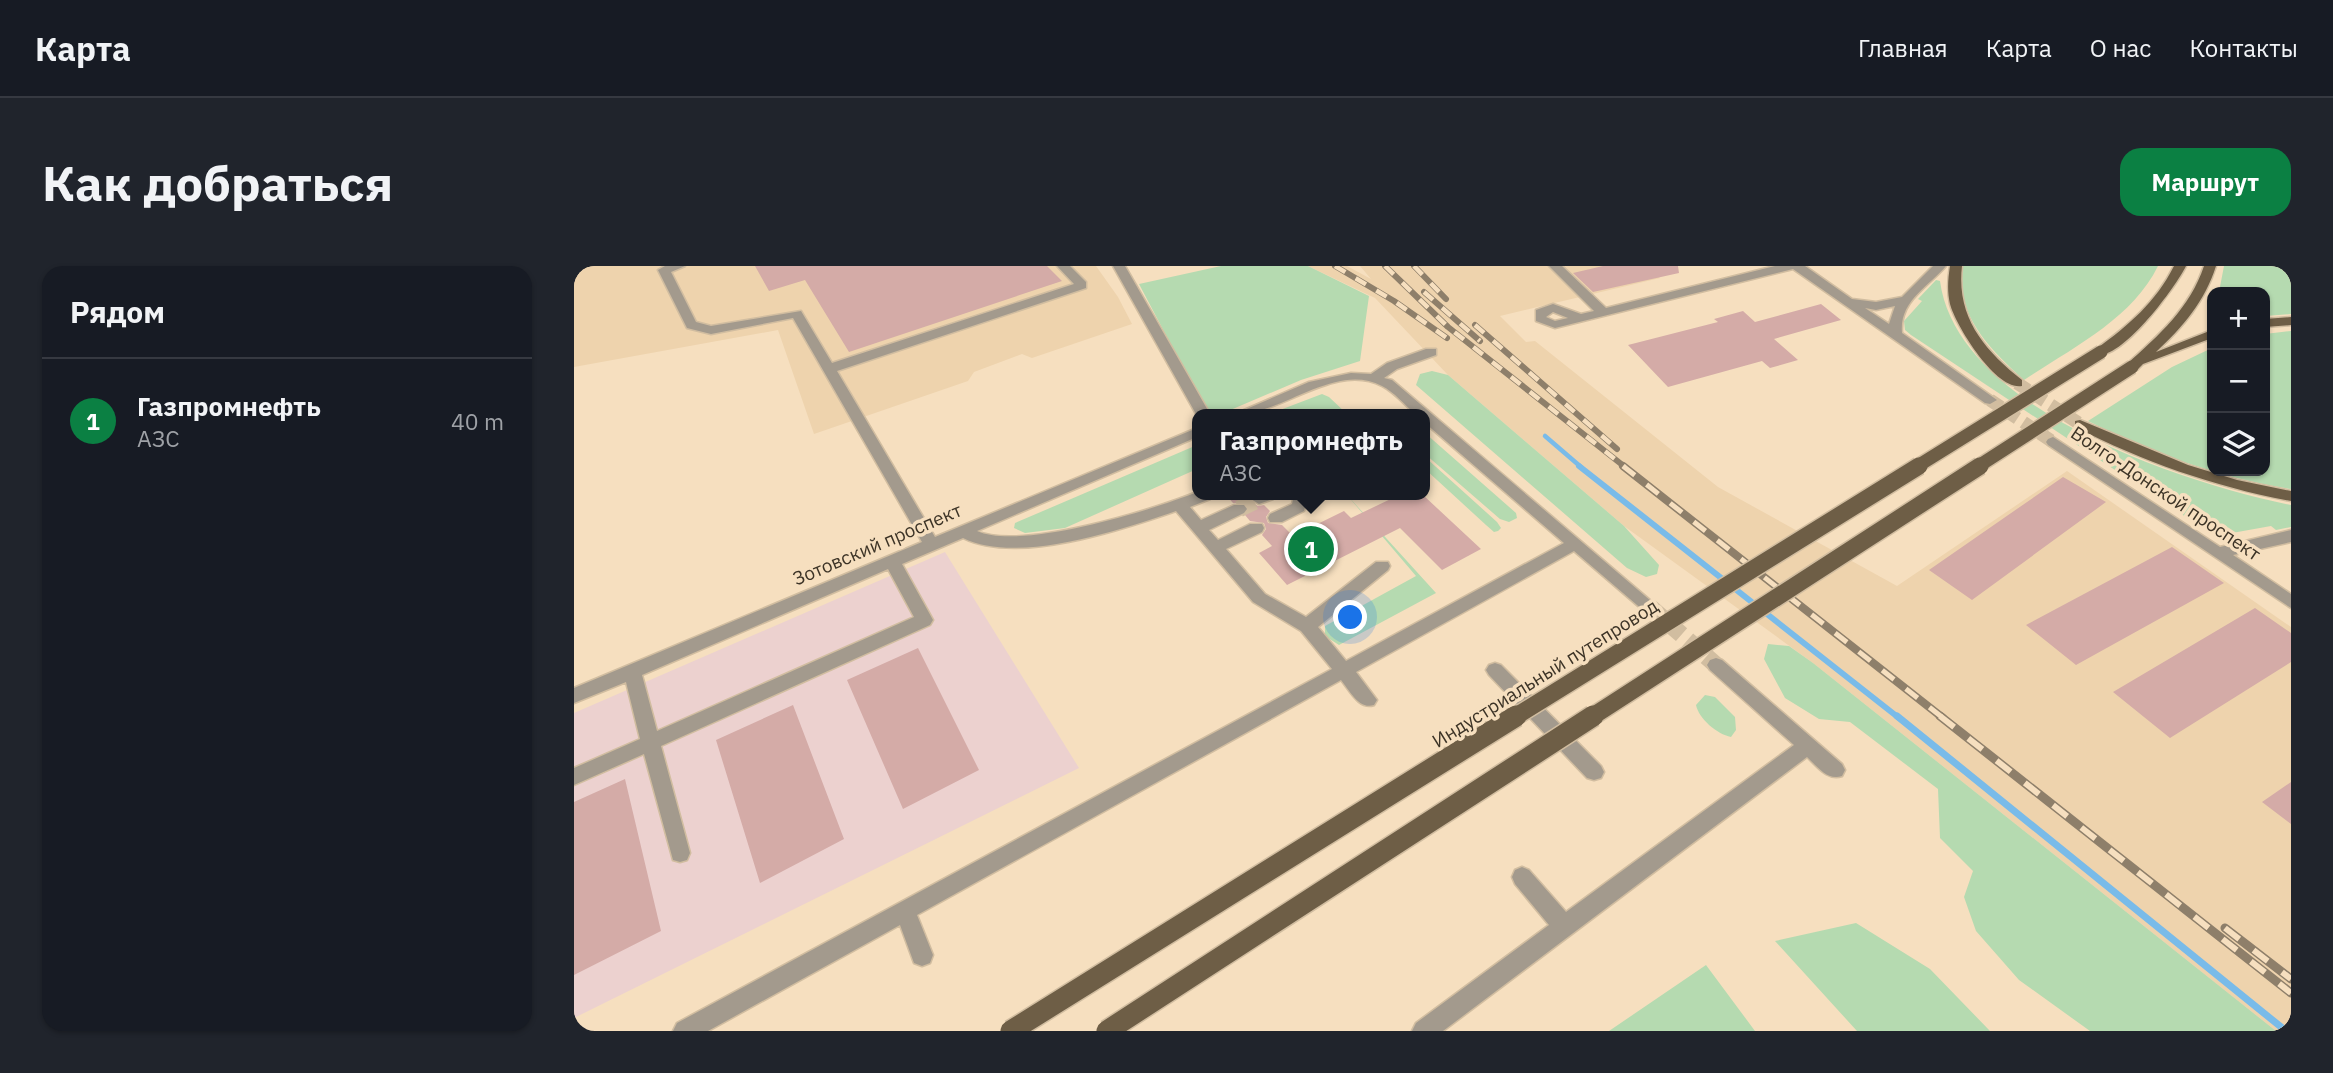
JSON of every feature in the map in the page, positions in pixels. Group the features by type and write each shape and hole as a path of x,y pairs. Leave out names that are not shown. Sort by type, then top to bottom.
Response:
{"main road":[{"path":"1956,266 1953,292 1963,323 1989,359 2017,383"},
{"name":"Индустриальный путепровод","path":"1011,1031 2101,352 2141,321 2154,307 2167,292 2180,266"},
{"path":"2132,367 2183,318 2201,291 2210,266"},
{"path":"2270,323 2291,321"},
{"path":"1107,1031 2132,367 2207,336"},
{"path":"2080,424 2152,457 2205,476 2291,496"}],"street":[{"path":"679,266 663,268 691,325 711,330 797,314 931,544"},
{"path":"828,369 1082,285 1063,266"},
{"path":"1119,266 1200,409"},
{"path":"1555,266 1602,312"},
{"path":"1580,318 1789,266"},
{"path":"1797,266 1990,400"},
{"path":"1896,336 1894,317 1905,300 1940,266"},
{"path":"1847,300 1876,306 1905,300"},
{"path":"1375,378 1392,366 1431,352"},
{"path":"1255,409 1293,393 1344,377 1375,378 1399,391 1420,409"},
{"path":"1430,418 1650,607"},
{"name":"Зотовский проспект","path":"574,696 1192,434"},
{"name":"Волго-Донской проспект","path":"2053,442 2291,602"},
{"path":"962,531 985,540 1024,540 1062,535 1180,506 1194,500"},
{"path":"1276,518 1299,507 1300,500"},
{"path":"1180,506 1258,598 1307,626 1368,700"},
{"path":"1199,528 1239,509"},
{"path":"1215,548 1256,528"},
{"path":"2218,553 2291,536"},
{"path":"685,1031 1575,544"},
{"path":"574,777 924,620 892,561"},
{"path":"1307,626 1382,566"},
{"path":"1716,664 1836,770"},
{"path":"1495,670 1594,772"},
{"path":"632,671 680,853"},
{"path":"1424,1031 1807,746"},
{"path":"1522,877 1565,927"},
{"path":"905,911 922,955"}],"shaded area":[{"path":"574,266 1096,266 1118,297 1132,324 1032,358 1022,354 974,372 968,381 814,434 778,330 574,367"},
{"path":"1308,266 1347,266 1371,279 1360,266 1648,266 1660,278 1500,316 1526,342 1535,341 1718,487 1897,586 2067,471 2291,627 2291,1031 2276,1031 1813,663 1624,526 1448,375 1375,298"},
{"path":"945,552 1079,768 574,1018 574,713"}],"green space":[{"path":"1221,266 1308,266 1369,296 1360,361 1301,380 1233,409 1205,409 1139,284"},
{"path":"1963,266 2158,266 2147,285 2117,317 2081,344 2024,380 1988,343 1970,316 1964,301"},
{"path":"2224,266 2291,266 2291,314 2270,316 2270,287 2220,287"},
{"path":"1936,280 1940,281 1955,326 1987,367 2030,402 2081,433 2137,458 2193,479 2291,505 2291,527 2276,530 2271,526 2232,533 2198,525 1911,335 1905,330 1904,321 1922,301 1918,299"},
{"path":"2291,331 2291,489 2231,476 2270,476 2270,333"},
{"path":"2207,350 2207,469 2137,444 2088,421 2172,367"},
{"path":"1432,371 1448,375 1624,526 1659,565 1657,574 1646,577 1627,568 1416,385 1420,374"},
{"path":"1322,394 1342,409 1283,409"},
{"path":"1430,437 1516,513 1517,518 1509,522 1500,519 1430,458"},
{"path":"1192,447 1192,471 1065,528 1025,533 1014,528 1015,523"},
{"path":"1430,462 1497,522 1501,528 1494,532 1430,474"},
{"path":"1351,500 1436,593 1339,645 1325,636 1325,626 1416,576"},
{"path":"1768,644 1789,646 1813,663 2276,1031 2090,1031 2019,980 1976,931 1964,897 1973,871 1940,838 1938,789 1850,722 1819,719 1785,698 1764,659"},
{"path":"1705,695 1715,697 1735,717 1736,730 1731,737 1715,729 1701,715 1696,705"},
{"path":"1856,923 1930,969 1990,1031 1857,1031 1775,941"},
{"path":"1706,965 1755,1031 1609,1031"}],"building":[{"path":"755,266 1047,266 1062,281 849,352 805,280 769,291"},
{"path":"1603,266 1678,266 1679,273 1593,292 1573,273"},
{"path":"1821,304 1841,320 1774,339 1798,360 1770,368 1762,361 1668,387 1628,345 1718,322 1714,319 1743,311 1755,322"},
{"path":"2063,477 2106,502 1972,600 1929,570"},
{"path":"1230,500 1250,500 1258,506 1264,505 1270,511 1266,517 1268,523 1282,525 1293,536 1344,511 1351,518 1389,500 1428,500 1481,549 1442,570 1400,528 1287,585 1259,553 1272,546 1262,535 1266,529 1264,523 1250,521 1245,515 1250,509 1246,503 1233,503"},
{"path":"2172,547 2224,583 2076,665 2026,625"},
{"path":"2255,608 2291,633 2291,662 2170,738 2113,692"},
{"path":"918,648 979,770 903,809 847,680"},
{"path":"793,705 844,839 760,883 716,740"},
{"path":"625,779 661,931 574,975 574,802"},
{"path":"2291,782 2291,824 2262,802"}],"waterway":[{"path":"1545,436 1581,467"},
{"path":"1579,466 1899,718"},
{"path":"1897,716 2286,1031"}],"tunnel":[{"path":"2017,383 2080,424"},
{"path":"1990,400 2053,442"},
{"path":"1239,509 1257,500"},
{"path":"1650,607 1716,665"}],"railway":[{"path":"1335,266 1394,301 1447,338"},
{"path":"1385,266 1448,327 1625,467"},
{"path":"1414,266 1446,299"},
{"path":"1424,292 1480,341"},
{"path":"1475,325 1617,449"},
{"path":"1623,466 1943,718"},
{"path":"1940,716 2291,993"},
{"path":"2225,928 2291,979"}],"place":[{"name":"Газпромнефть","path":"1311,549"}]}
